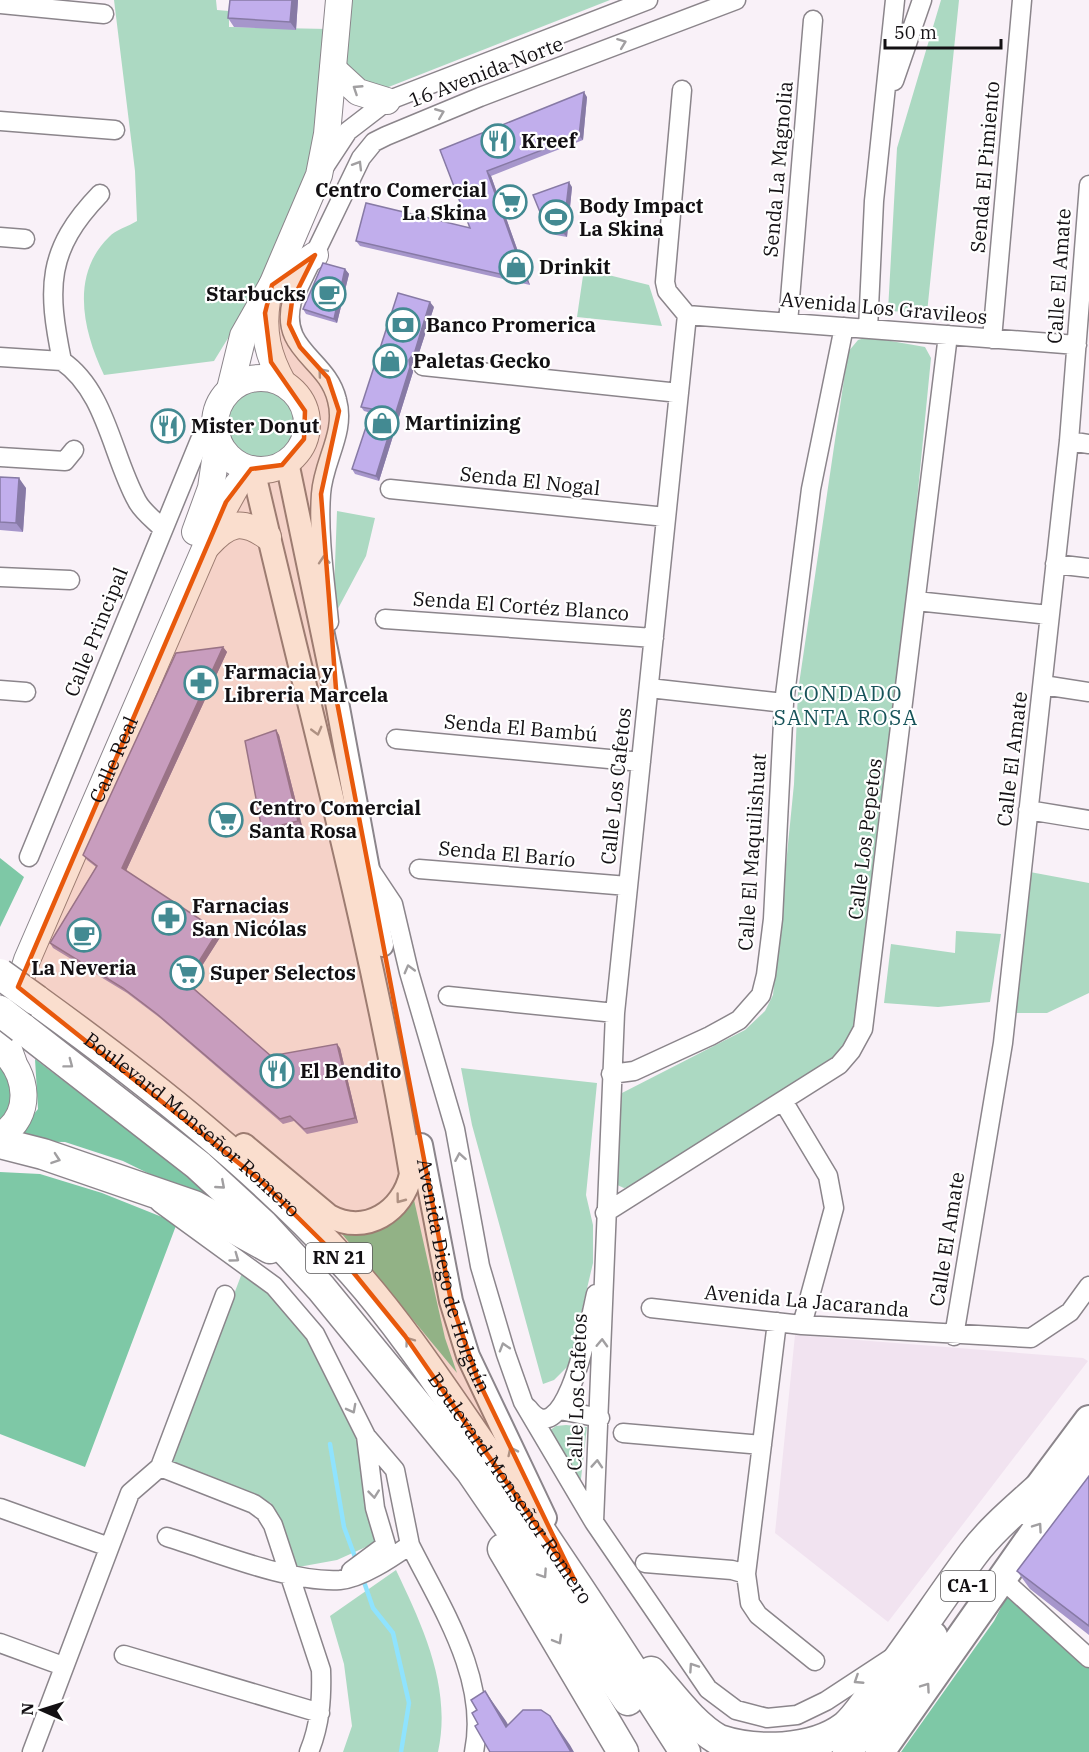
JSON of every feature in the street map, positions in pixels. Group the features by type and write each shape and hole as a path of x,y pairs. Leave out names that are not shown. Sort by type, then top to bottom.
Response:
{"highway":[{"name":"Boulevard Monseñor Romero","path":"0,974 169,1103 260,1180 353,1272 405,1336 598,1615"},
{"name":"Boulevard Monseñor Romero","path":"11,1020 198,1165 262,1224 321,1288 394,1377"},
{"path":"0,1143 42,1154 194,1206 242,1230 280,1254 321,1288"},
{"path":"394,1377 512,1564 623,1752"},
{"path":"394,1377 471,1471 664,1752"},
{"path":"598,1615 709,1733 742,1748 766,1751 810,1744 846,1726 907,1649 974,1552 1037,1490"},
{"path":"598,1615 685,1752"}],"main road":[{"path":"315,255 270,287 265,338 271,362 284,383 299,398 306,418 306,432 301,446 287,462 272,469 252,469 231,459 217,437 218,407 230,389 243,336 270,287 319,175 327,134 339,0"},
{"path":"333,69 358,92 387,101"},
{"path":"230,389 255,378 269,378 284,383"},
{"name":"Calle Real","path":"0,991 149,648 204,511 211,489 217,437"},
{"name":"Calle Real","path":"0,1136 16,1121 22,1106 24,1091 21,1075 7,1055 5,1027 27,960 226,502 252,469"},
{"path":"206,547 221,531 237,525 256,529 268,537"},
{"name":"CA-1","path":"847,1752 880,1712 1089,1420"},
{"name":"CA-1","path":"880,1752 1089,1455"}],"street":[{"name":"16 Avenida Norte","path":"319,175 348,131 387,101 444,80 619,6 648,0"},
{"name":"16 Avenida Norte","path":"337,702 326,591 321,494 338,432 339,411 328,378 300,347 289,324 292,301 355,168 374,142 480,97 736,0"},
{"path":"868,329 874,201 886,105 895,0"},
{"path":"886,105 922,0"},
{"name":"Senda El Pimiento","path":"992,339 1022,0"},
{"path":"0,4 104,14"},
{"name":"Senda La Magnolia","path":"788,323 813,20"},
{"path":"444,80 480,97"},
{"path":"682,90 665,282 667,291 687,315"},
{"path":"0,121 115,130"},
{"name":"Calle El Amate","path":"954,1336 1003,1044 1069,441 1077,345 1084,313 1089,184"},
{"path":"62,361 52,313 61,247 77,218 100,194"},
{"path":"0,237 25,239"},
{"name":"Avenida Los Gravileos","path":"687,315 1077,345"},
{"name":"Calle Los Cafetos","path":"594,1522 615,1013 687,315"},
{"name":"Calle El Maquilishuat","path":"611,1074 634,1071 710,1036 747,1013 761,996 773,920 784,703 811,489 844,327"},
{"name":"Calle Los Pepetos","path":"605,1212 839,1065 852,1051 863,1029 948,335"},
{"path":"0,357 62,361 78,372 94,399 137,503 162,528"},
{"path":"423,366 679,393"},
{"name":"Calle Principal","path":"29,857 200,440 217,437"},
{"path":"1069,441 1089,444"},
{"path":"0,457 65,461 74,450"},
{"name":"Avenida Diego de Holguín","path":"287,462 337,702 451,1301 478,1380 574,1579"},
{"name":"Avenida Diego de Holguín","path":"39,1002 68,1014 106,1037 336,1220 353,1223 380,1218 400,1201 408,1188 411,1174 375,979 325,762 252,469"},
{"name":"Senda El Nogal","path":"390,489 666,517"},
{"path":"1055,564 1089,568"},
{"path":"0,577 70,580"},
{"path":"916,601 1049,615"},
{"name":"Senda El Cortéz Blanco","path":"385,619 654,638"},
{"path":"1043,685 1089,692"},
{"path":"649,688 784,703"},
{"path":"0,690 26,692"},
{"name":"Senda El Bambú","path":"396,739 641,762"},
{"path":"1028,810 1089,820"},
{"path":"367,866 393,904 409,972 455,1128 480,1266 523,1402 594,1522 708,1689 725,1704 745,1714 783,1718 804,1712 907,1649"},
{"name":"Senda El Barío","path":"419,869 628,886"},
{"path":"448,996 615,1013"},
{"path":"783,1101 828,1176 834,1208 802,1324"},
{"path":"137,1186 274,1286 325,1349 366,1436 395,1470 410,1545 456,1638 475,1696 474,1752"},
{"name":"Calle Los Cafetos","path":"523,1402 540,1419 553,1417 560,1410 572,1385 604,1263"},
{"name":"Avenida La Jacaranda","path":"651,1308 777,1322 954,1336 1031,1338 1070,1312 1089,1286"},
{"path":"32,1752 130,1493 160,1467 225,1294"},
{"path":"777,1322 747,1574 750,1603 758,1615 815,1661"},
{"path":"560,1410 600,1418"},
{"path":"623,1433 762,1445"},
{"path":"341,1580 370,1554 386,1545 375,1508 366,1436"},
{"path":"160,1467 254,1504 265,1512 273,1525 321,1670 320,1713 317,1733 309,1752"},
{"path":"0,1508 108,1547"},
{"path":"167,1537 289,1574 341,1580 380,1565 410,1545"},
{"path":"645,1563 732,1570 747,1574"},
{"path":"1002,1579 1089,1658"},
{"path":"0,1643 63,1666"},
{"path":"124,1655 320,1713"}],"highlighted area":[{"path":"315,255 292,301 289,324 300,347 328,378 339,411 321,494 337,702 451,1301 478,1380 574,1579 405,1336 353,1272 260,1180 18,987 226,502 251,469 282,465 304,439 305,411 271,362 265,313 272,285"}],"shaded area":[{"path":"795,1335 1083,1358 1088,1361 888,1622 775,1533"}],"green space":[{"path":"114,0 216,0 217,10 229,11 229,27 328,29 318,126 299,196 263,281 214,361 104,375 90,340 86,322 85,286 89,268 97,252 118,230 137,221 135,171"},
{"path":"351,0 610,0 386,88 363,81 345,64"},
{"path":"941,0 959,0 927,313 888,311 897,148"},
{"path":"584,269 649,285 662,326 577,317"},
{"path":"868,337 925,347 931,358 907,603 853,1032 844,1050 633,1186 624,1188 615,1184 620,1094 745,1030 765,1011 773,995 794,784 798,691 848,352 858,340"},
{"path":"268,389 280,395 289,404 295,416 293,436 285,447 268,457 254,457 237,447 229,436 227,416 237,399 248,391"},
{"path":"337,511 375,518 366,556 333,618"},
{"path":"0,858 24,877 0,927"},
{"path":"1030,872 1089,883 1089,993 1047,1013 1014,1013"},
{"path":"956,931 1001,934 990,1002 938,1007 884,1003 891,944 955,953"},
{"path":"0,1055 18,1097 0,1128"},
{"path":"35,1059 225,1204 207,1202 123,1161 65,1142 12,1141 38,1109"},
{"path":"461,1068 597,1083 586,1195 593,1225 593,1263 569,1365 554,1380 543,1384 472,1125"},
{"path":"0,1172 40,1174 102,1193 177,1223 85,1467 0,1434"},
{"path":"412,1191 445,1338 457,1373 342,1234 367,1232 384,1225 398,1211"},
{"path":"245,1265 309,1336 331,1374 341,1406 357,1437 365,1507 377,1542 337,1560 293,1568 271,1503 170,1464"},
{"path":"556,1426 587,1427 580,1487 549,1431"},
{"path":"396,1570 425,1636 438,1681 441,1728 438,1752 343,1752 352,1726 344,1664 330,1616"},
{"path":"1008,1594 1089,1654 1089,1752 901,1752 994,1621"}],"building":[{"path":"230,0 292,0 290,22 228,18"},
{"path":"584,92 579,136 487,171 526,280 356,241 366,203 470,228 440,150"},
{"name":"Body Impact La Skina","path":"569,182 563,233 547,229 533,195"},
{"name":"Starbucks","path":"323,263 345,269 334,319 303,309"},
{"path":"398,293 430,302 415,351 409,360 410,367 376,476 352,469 372,409 361,407"},
{"path":"0,477 19,478 16,523 0,522"},
{"path":"223,647 122,868 218,931 186,982 271,1056 337,1044 355,1118 304,1129 290,1116 280,1119 157,1014 123,988 50,943 97,866 83,855 176,653"},
{"path":"276,730 298,821 262,830 245,741"},
{"path":"1089,1476 1089,1626 1017,1571"},
{"path":"485,1691 506,1727 523,1710 541,1710 550,1716 571,1752 490,1752 475,1726 478,1724 472,1713 477,1710 471,1700"}],"waterway":[{"path":"330,1444 344,1527 355,1557"},
{"path":"363,1579 373,1608 393,1633 409,1703 401,1752"}],"place":[{"name":"Kreef","path":"498,141"},
{"name":"Centro Comercial La Skina","path":"510,202"},
{"name":"Body Impact La Skina","path":"556,217"},
{"name":"Drinkit","path":"516,267"},
{"name":"Starbucks","path":"329,294"},
{"name":"Banco Promerica","path":"403,325"},
{"name":"Paletas Gecko","path":"390,361"},
{"name":"Martinizing","path":"382,423"},
{"name":"Mister Donut","path":"168,426"},
{"name":"Farmacia y Libreria Marcela","path":"201,683"},
{"name":"Centro Comercial Santa Rosa","path":"226,820"},
{"name":"Farnacias San Nicólas","path":"169,918"},
{"name":"La Neveria","path":"84,935"},
{"name":"Super Selectos","path":"187,973"},
{"name":"El Bendito","path":"277,1071"}],"district":[{"name":"CONDADO SANTA ROSA","path":"846,706"}]}
